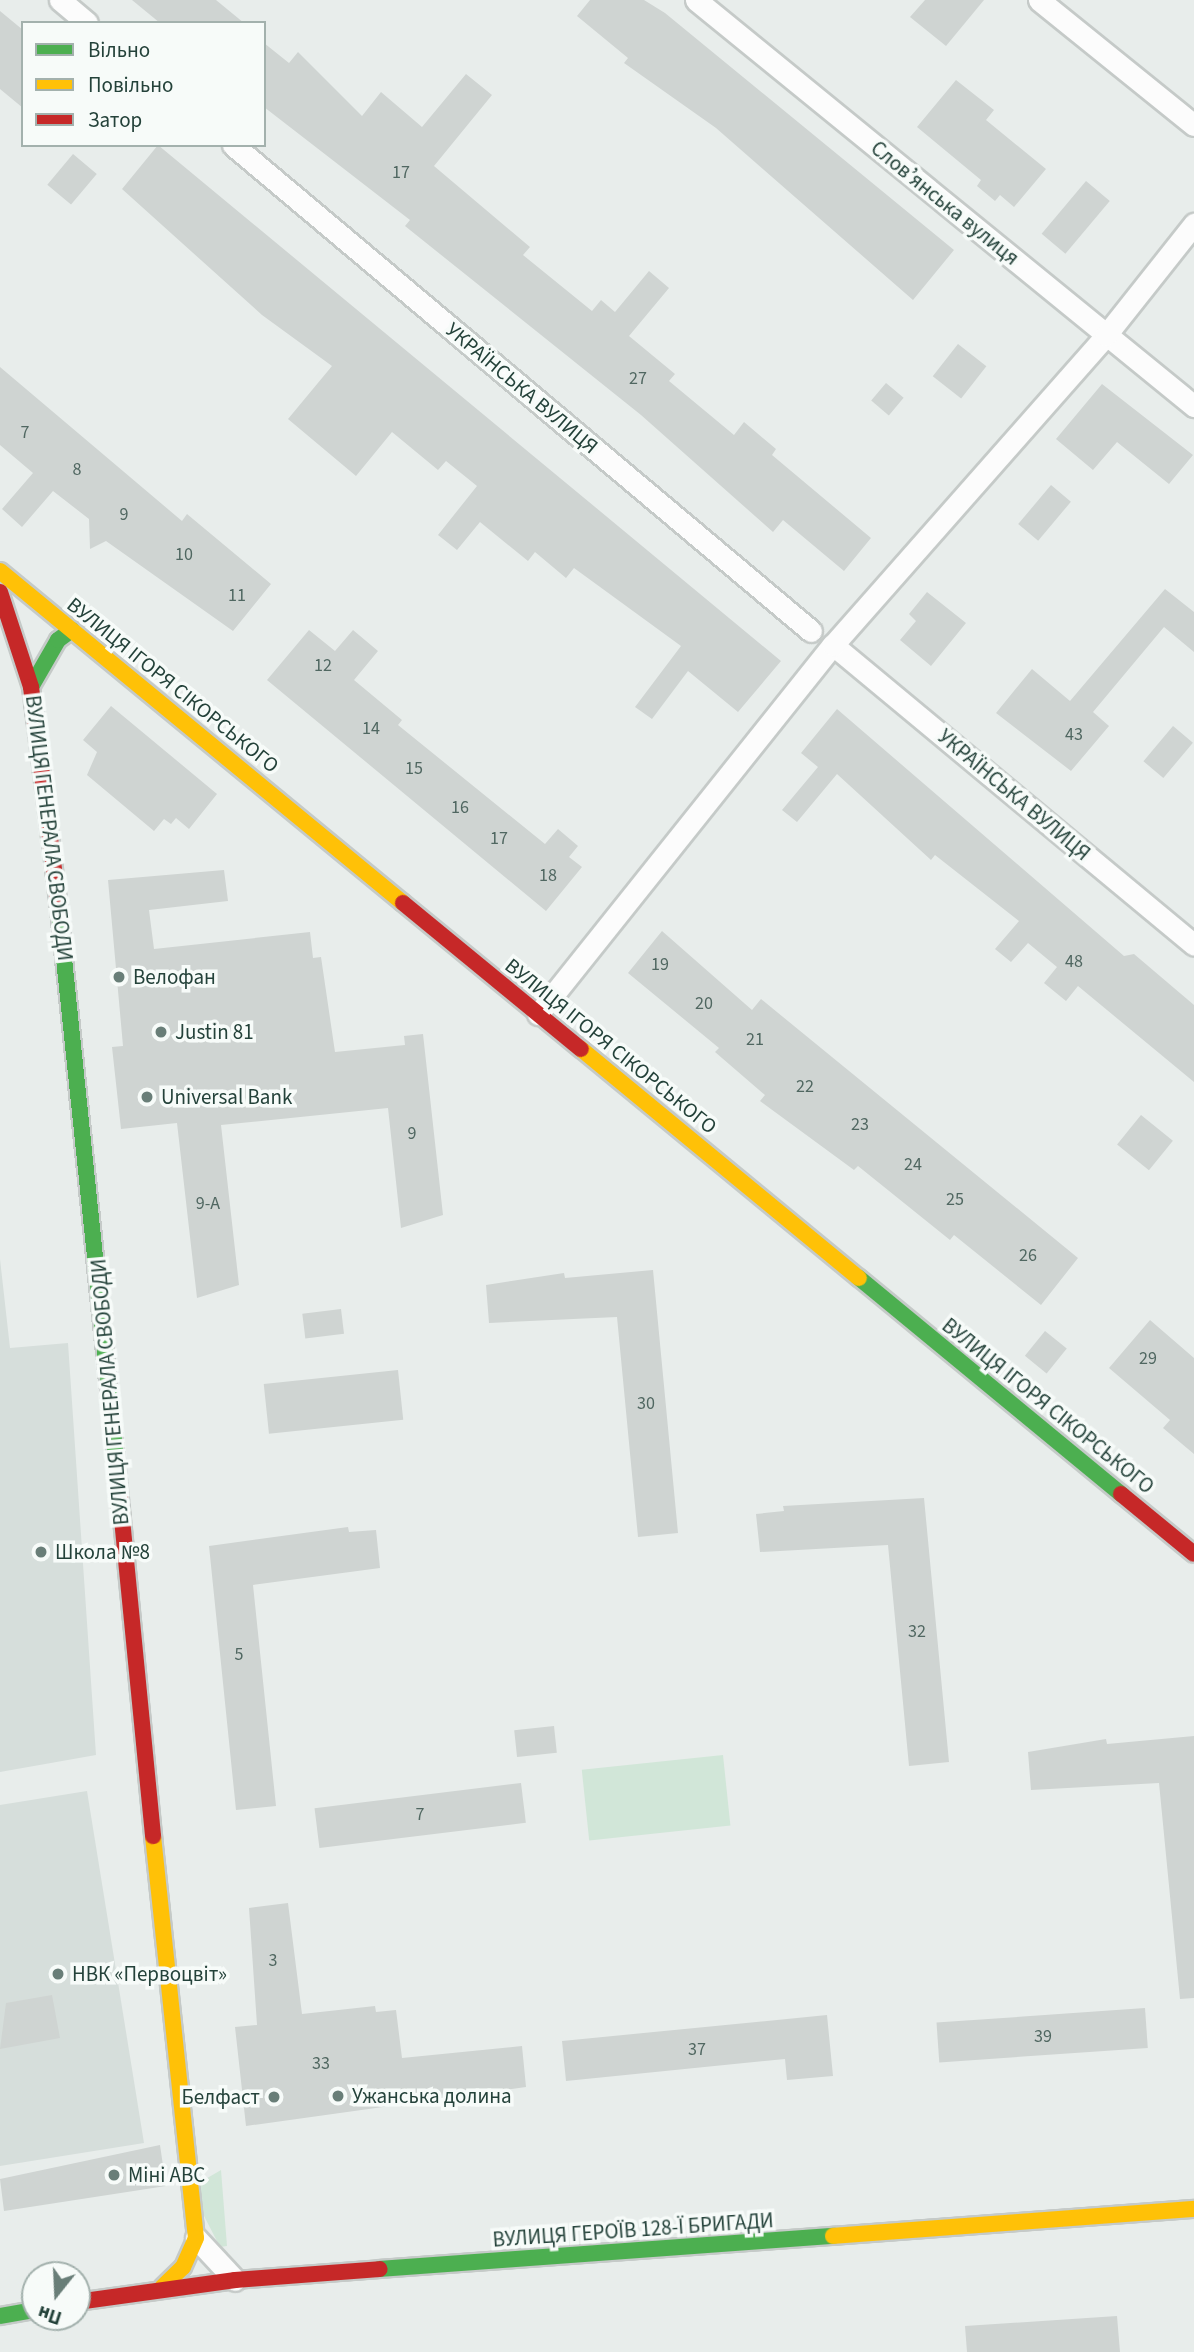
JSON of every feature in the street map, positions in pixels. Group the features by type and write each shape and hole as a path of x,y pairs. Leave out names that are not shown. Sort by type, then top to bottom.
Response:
{"street":[{"path":"60,0 85,21"},
{"name":"Словʼянська вулиця","path":"696,0 1194,406"},
{"path":"1039,0 1194,125"},
{"name":"УКРАЇНСЬКА ВУЛИЦЯ","path":"235,147 811,631"},
{"path":"538,1014 833,645 1106,335 1194,224"},
{"name":"ВУЛИЦЯ ІГОРЯ СІКОРСЬКОГО","path":"0,571 1194,1554"},
{"name":"ВУЛИЦЯ ГЕНЕРАЛА СВОБОДИ","path":"0,592 31,687 97,1231 125,1574 196,2238"},
{"path":"31,687 58,640 72,630"},
{"name":"УКРАЇНСЬКА ВУЛИЦЯ","path":"833,645 1194,945"},
{"name":"ВУЛИЦЯ ГЕРОЇВ 128-Ї БРИГАДИ","path":"91,2300 162,2287 235,2280 1194,2209"},
{"path":"162,2287 183,2267 196,2238 235,2280"},
{"path":"0,2316 21,2312"}],"shaded area":[{"name":"Школа №8","path":"0,1259 10,1348 68,1343 96,1755 0,1772"},
{"name":"НВК «Первоцвіт»","path":"87,1791 144,2143 0,2166 0,1805"}],"green space":[{"path":"723,1755 730,1826 589,1840 582,1770"},
{"path":"221,2170 227,2246 220,2247 203,2214 197,2184"}],"building":[{"path":"132,0 216,0 242,21 158,21"},
{"path":"590,0 644,0 665,13 954,250 913,300 716,128 624,63 628,58 577,16"},
{"path":"925,0 984,0 946,46 910,17"},
{"path":"0,11 21,28 21,106 0,89"},
{"path":"266,45 289,63 298,52 362,116 381,92 422,127 466,74 492,95 434,166 530,247 523,255 592,311 601,300 615,312 649,271 669,288 629,336 675,374 669,381 734,435 744,422 776,449 772,455 871,538 844,571 783,520 773,532 641,415 405,226 410,220 266,109"},
{"path":"956,80 994,110 986,120 1046,169 1014,207 1000,195 995,201 977,186 981,180 917,127"},
{"path":"156,147 160,147 781,661 738,712 688,671 652,719 635,707 681,646 574,568 566,578 535,552 528,561 480,522 457,550 438,535 477,486 446,461 438,470 392,432 356,476 288,419 332,366 262,315 122,189"},
{"path":"73,154 97,174 71,205 47,185"},
{"path":"1086,181 1110,201 1065,254 1042,234"},
{"path":"958,344 986,366 961,398 933,376"},
{"path":"0,367 182,521 187,514 271,584 233,631 106,541 90,549 89,519 53,491 22,527 2,509 33,473 0,445"},
{"path":"886,383 904,398 889,415 871,401"},
{"path":"1102,384 1193,455 1169,484 1117,442 1093,470 1056,439"},
{"path":"1051,485 1071,502 1038,541 1018,524"},
{"path":"1165,589 1194,612 1194,652 1164,627 1093,712 1109,726 1071,771 996,713 1032,669 1070,701"},
{"path":"927,592 966,623 931,666 900,640 916,621 909,614"},
{"path":"309,630 335,651 353,630 378,651 354,680 402,720 398,725 545,844 558,829 578,846 569,857 582,867 546,911 267,680"},
{"path":"111,706 217,794 189,829 176,818 171,824 164,819 154,831 87,775 97,752 83,740"},
{"path":"837,709 1124,956 1134,954 1194,1005 1194,1082 1078,986 1066,1001 1044,983 1057,967 1028,943 1011,962 995,949 1019,921 935,855 931,860 837,774 797,822 782,810 818,767 801,753"},
{"path":"1173,726 1193,743 1163,778 1143,761"},
{"path":"224,870 228,901 149,910 154,949 310,932 313,958 321,957 335,1052 405,1045 404,1036 423,1034 443,1215 401,1228 388,1108 221,1125 239,1285 197,1298 177,1123 121,1129 112,1047 123,1046 108,880"},
{"path":"662,931 752,1010 761,999 1078,1258 1041,1305 954,1235 950,1240 858,1166 854,1170 760,1101 765,1095 715,1052 719,1048 628,973"},
{"path":"1141,1115 1173,1141 1149,1170 1117,1145"},
{"path":"653,1270 678,1533 638,1537 617,1317 489,1323 486,1285 564,1273 565,1278"},
{"path":"341,1309 344,1334 305,1339 302,1314"},
{"path":"1150,1320 1194,1358 1194,1454 1163,1428 1170,1420 1109,1368"},
{"path":"1045,1331 1067,1349 1047,1373 1025,1356"},
{"path":"398,1370 403,1420 269,1434 264,1384"},
{"path":"924,1498 949,1762 909,1766 888,1545 760,1552 756,1514 784,1511 783,1506"},
{"path":"348,1527 349,1532 376,1530 380,1568 253,1585 276,1806 236,1810 209,1546"},
{"path":"554,1726 557,1753 517,1757 514,1730"},
{"path":"1194,1736 1194,1998 1180,1999 1159,1783 1031,1790 1028,1752 1106,1739 1107,1744"},
{"path":"521,1783 526,1823 319,1848 315,1808"},
{"path":"288,1903 302,2014 375,2006 376,2012 396,2010 402,2058 522,2046 526,2087 246,2126 235,2027 257,2025 249,1908"},
{"path":"52,1995 60,2038 0,2049 6,2003"},
{"path":"1145,2008 1148,2048 939,2062 937,2023"},
{"path":"827,2015 833,2076 787,2080 785,2059 566,2081 562,2041"},
{"path":"160,2145 166,2186 4,2211 0,2179"},
{"path":"1117,2316 1120,2352 967,2352 965,2326"}],"traffic: fast":[{"path":"31,687 58,640 72,630"},
{"path":"58,901 116,1458"},
{"path":"859,1278 1121,1494"},
{"path":"380,2269 833,2236"},
{"path":"0,2316 21,2312"}],"traffic: slow":[{"path":"0,571 403,903"},
{"path":"581,1049 859,1278"},
{"path":"153,1836 196,2238 183,2267 162,2287"},
{"path":"833,2236 1194,2209"}],"traffic: jam":[{"path":"0,592 31,687 58,901"},
{"path":"403,903 581,1049"},
{"path":"116,1458 153,1836"},
{"path":"1121,1494 1194,1554"},
{"path":"91,2300 235,2280 380,2269"}],"place":[{"name":"Велофан","path":"119,977"},
{"name":"Justin 81","path":"161,1032"},
{"name":"Universal Bank","path":"147,1097"},
{"name":"Школа №8","path":"41,1552"},
{"name":"НВК «Первоцвіт»","path":"58,1974"},
{"name":"Ужанська долина","path":"338,2096"},
{"name":"Белфаст","path":"274,2097"},
{"name":"Міні ABC","path":"114,2175"}]}
